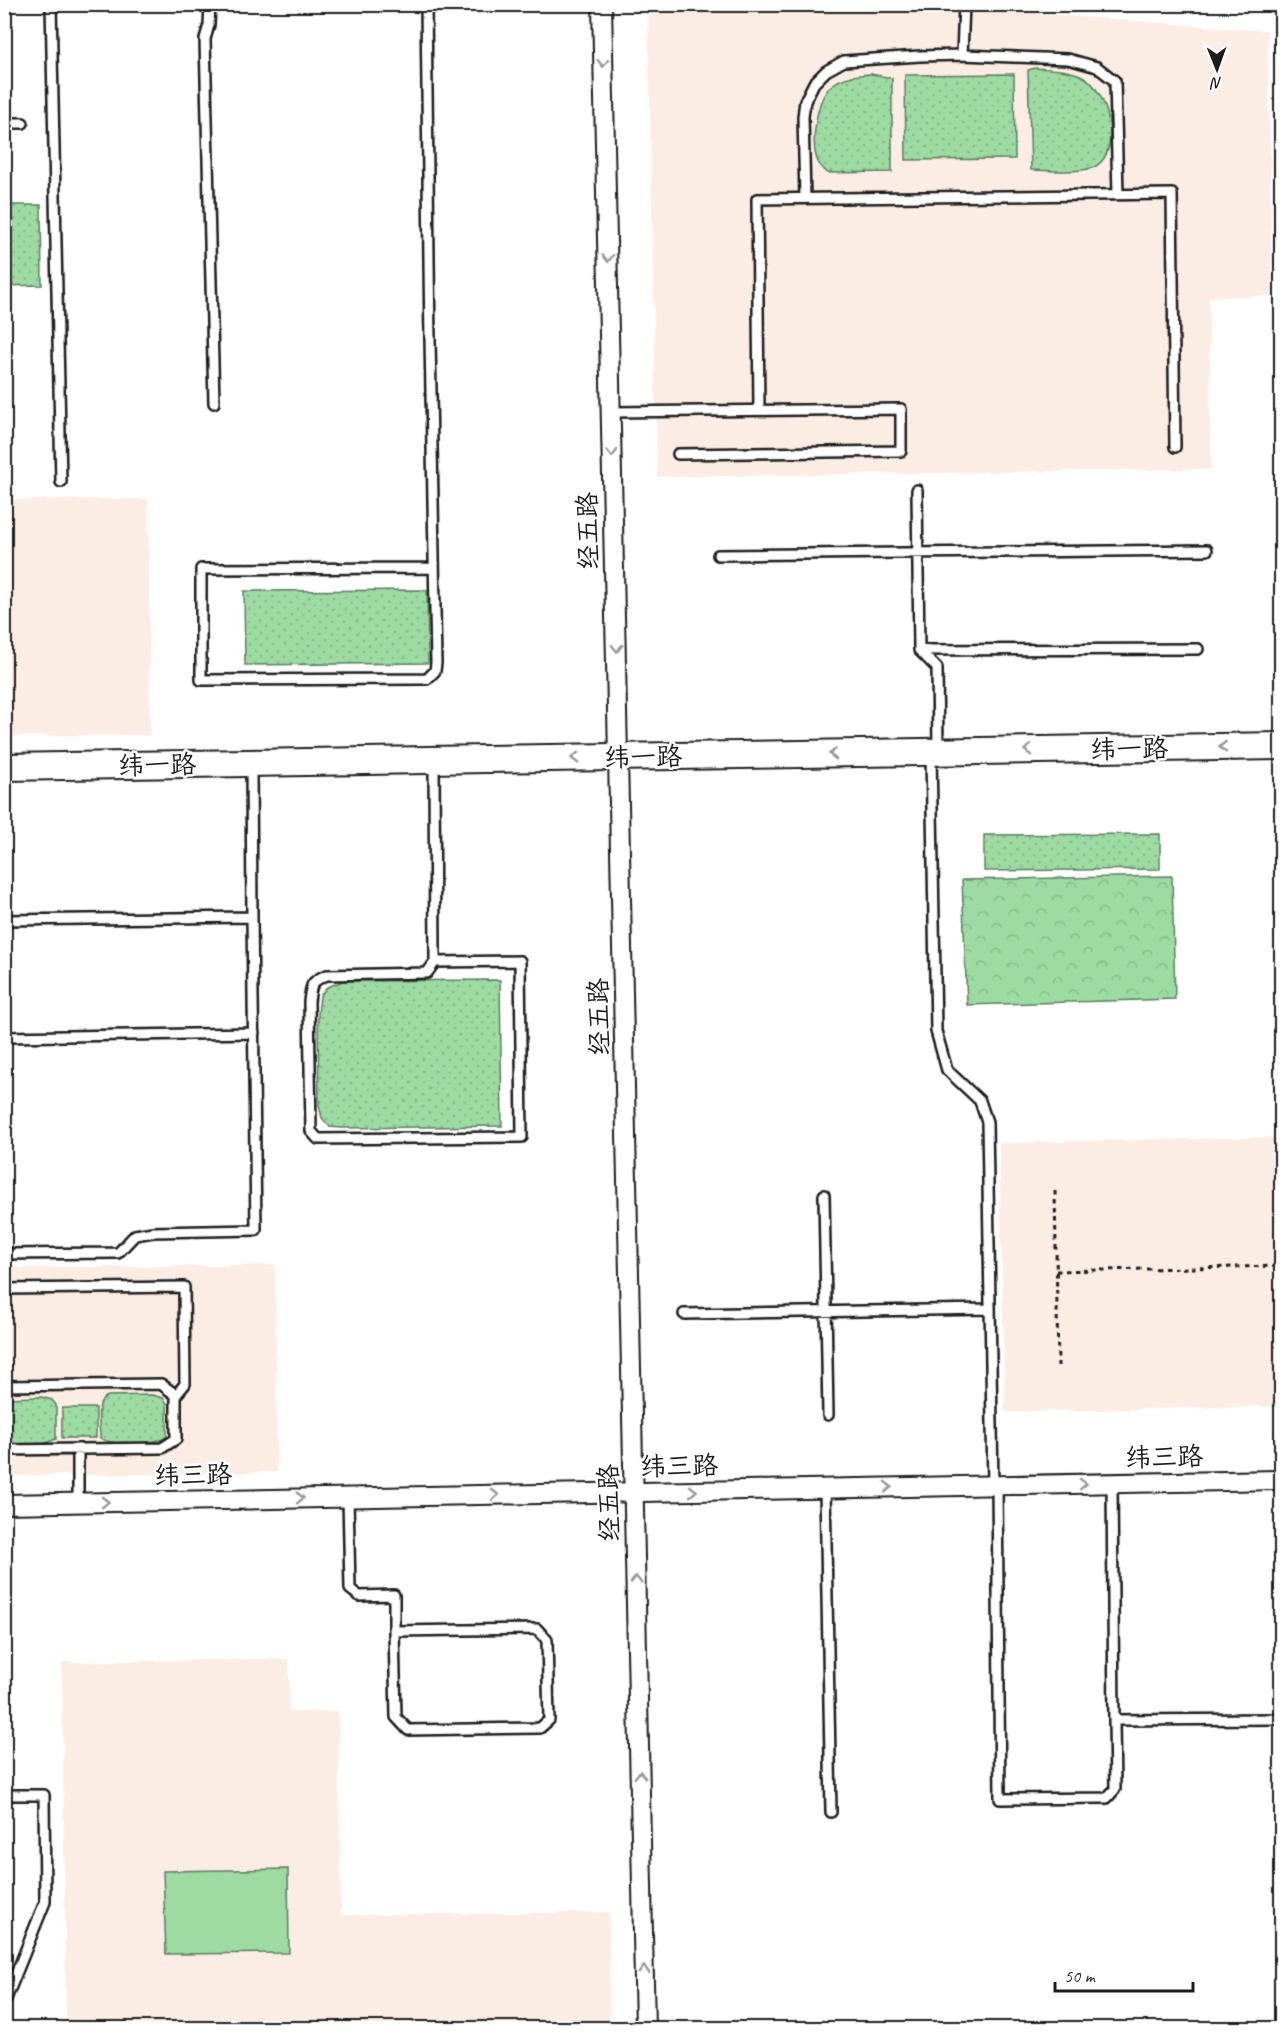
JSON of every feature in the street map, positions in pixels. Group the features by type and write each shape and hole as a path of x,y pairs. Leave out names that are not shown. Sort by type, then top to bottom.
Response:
{"street":[{"name":"经五路","path":"602,4 645,2028"},
{"name":"纬一路","path":"4,767 1281,746"},
{"name":"纬三路","path":"4,1503 1281,1480"}],"lane":[{"path":"51,4 61,482"},
{"path":"210,4 209,25 205,39 214,403"},
{"path":"426,4 428,289 434,568 436,663 435,671 427,679 201,680 201,569 434,568"},
{"path":"962,55 964,4"},
{"path":"806,198 803,117 805,101 814,83 826,71 844,61 962,55 1068,59 1097,67 1114,81 1117,110 1118,194"},
{"path":"4,123 23,123"},
{"path":"759,410 757,199 1172,194 1175,447"},
{"path":"611,412 901,409 901,451 678,454"},
{"path":"917,490 919,650 938,668 935,752 936,1031 947,1070 980,1101 987,1122 1000,1799 1107,1798 1115,1789 1112,1483"},
{"path":"718,555 1207,550"},
{"path":"919,650 1198,649"},
{"path":"434,760 435,962 427,973 327,975 316,979 311,985 309,1002 311,1131 318,1139 522,1137 520,961 435,962"},
{"path":"4,1254 118,1253 135,1235 153,1232 256,1230 250,763"},
{"path":"4,920 252,917"},
{"path":"4,1036 254,1033"},
{"path":"824,1195 828,1415"},
{"path":"4,1289 184,1287 185,1384 176,1395 176,1439 162,1448 4,1450"},
{"path":"684,1314 990,1309"},
{"path":"4,1386 161,1384 176,1395"},
{"path":"78,1449 78,1502"},
{"path":"825,1488 831,1812"},
{"path":"348,1497 350,1589 359,1596 394,1595 394,1631 396,1718 408,1730 540,1728 549,1720 547,1640 537,1629 394,1631"},
{"path":"1114,1720 1281,1719"},
{"path":"4,1795 44,1795 45,1902 4,2004"}],"path":[{"path":"1054,1191 1058,1366"},
{"path":"1056,1270 1281,1266"}],"shaded area":[{"path":"648,5 929,5 1268,31 1272,296 1209,297 1211,469 657,477"},
{"path":"148,499 150,735 5,736 5,500"},
{"path":"1281,1137 1281,1406 1005,1412 999,1143"},
{"path":"275,1265 277,1472 5,1476 4,1268"},
{"path":"289,1659 289,1712 338,1711 341,1915 609,1912 610,2028 66,2028 62,1662"}],"green space":[{"path":"1035,68 1079,74 1092,84 1100,95 1109,121 1110,135 1104,158 1096,166 1074,171 1031,170 1028,70"},
{"path":"871,74 892,78 892,172 827,173 818,162 815,144 818,111 826,92 831,86 845,78"},
{"path":"1014,74 1015,159 906,160 905,75"},
{"path":"5,205 41,205 42,285 5,286"},
{"path":"427,590 428,663 245,665 244,591"},
{"path":"1160,834 1160,869 984,871 984,835"},
{"path":"1172,876 1175,999 967,1005 962,880"},
{"path":"500,980 502,1126 342,1128 330,1127 322,1118 319,1105 318,1014 320,996 327,987 343,981"},
{"path":"152,1395 163,1398 167,1403 167,1437 133,1443 106,1441 100,1438 99,1408 104,1399 108,1396"},
{"path":"41,1397 52,1400 56,1405 56,1439 43,1444 5,1444 5,1398"},
{"path":"62,1408 96,1408 96,1438 62,1438"},
{"path":"288,1869 289,1953 166,1954 163,1871"}]}
